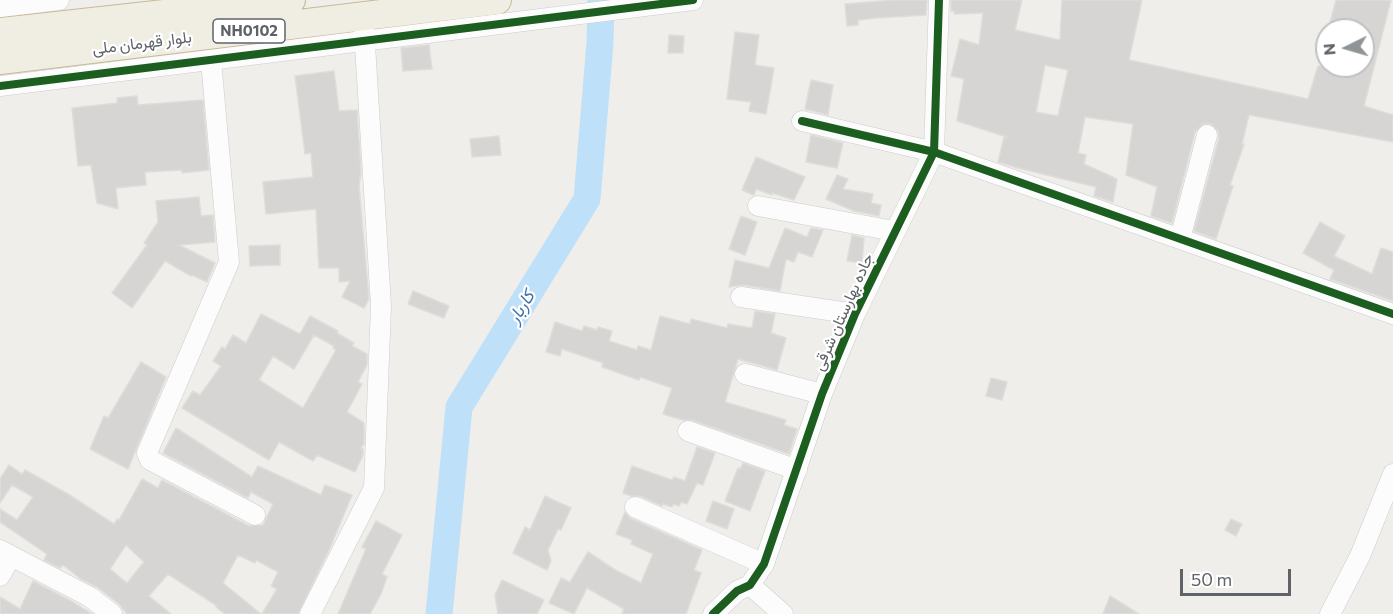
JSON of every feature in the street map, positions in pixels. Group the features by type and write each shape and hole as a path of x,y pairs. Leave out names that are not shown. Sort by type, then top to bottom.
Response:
{"highway":[{"name":"بلوار قهرمان ملی","path":"0,32 291,0"},
{"name":"بلوار قهرمان ملی","path":"0,60 364,29 498,0"}],"street":[{"path":"0,7 59,0"},
{"path":"0,86 211,60 364,29 576,14 693,0"},
{"name":"جاده بهارستان شرقی","path":"713,614 736,591 750,585 764,564 822,394 855,314 934,152 939,0"},
{"path":"310,614 374,488 381,306 364,29"},
{"path":"211,60 229,262 147,453 150,460 255,515"},
{"path":"802,121 934,152 1393,314"},
{"path":"1180,239 1207,135"},
{"path":"758,206 894,231"},
{"path":"741,297 855,314"},
{"path":"745,374 822,394"},
{"path":"688,431 797,470"},
{"path":"1330,614 1360,556 1393,474"},
{"path":"635,507 764,564"},
{"path":"0,576 5,553 90,597 112,614"},
{"path":"750,585 783,614"}],"building":[{"path":"927,0 926,15 858,20 858,25 847,26 845,4"},
{"path":"951,0 1022,0 1015,30 1060,40 1062,0 1142,0 1129,60 1308,99 1315,76 1315,78 1371,78 1364,106 1393,115 1393,142 1249,115 1242,144 1244,144 1230,185 1233,186 1216,239 1194,231 1219,138 1218,131 1211,124 1203,124 1195,132 1172,223 1151,216 1157,187 1126,175 1133,124 1085,117 1078,153 1086,155 1084,164 1117,179 1113,202 1094,196 1096,187 998,162 1004,137 1007,137 957,121 964,79 951,76 960,39 979,45 983,13 954,14 954,11 951,11","holes":["1045,65 1068,70 1058,116 1036,112"]},
{"path":"1336,0 1391,0 1375,63 1375,18 1331,18"},
{"path":"735,32 759,35 755,65 774,68 766,114 749,111 751,102 727,99"},
{"path":"669,35 684,36 683,53 668,53"},
{"path":"429,45 432,69 403,71 401,48"},
{"path":"334,71 339,111 357,110 361,171 359,186 369,299 364,308 342,297 350,281 339,282 339,268 319,268 316,209 266,214 263,182 313,177 311,153 305,154 295,76"},
{"path":"811,80 833,85 828,115 805,109"},
{"path":"137,96 138,105 203,100 209,170 182,173 182,170 145,172 146,185 116,188 118,209 97,203 91,165 78,166 72,108 117,103 117,98"},
{"path":"811,135 843,143 837,168 806,162"},
{"path":"499,136 501,155 472,157 470,139"},
{"path":"756,157 805,177 794,200 756,189 754,195 742,190"},
{"path":"837,175 848,179 843,189 873,194 871,203 881,205 879,216 854,211 826,199"},
{"path":"199,197 201,216 213,215 215,242 179,245 215,263 207,282 165,261 132,308 112,293 147,245 144,243 158,222 156,201"},
{"path":"741,216 757,222 745,255 729,249"},
{"path":"1320,222 1345,236 1334,256 1372,274 1381,248 1393,252 1393,301 1330,279 1334,270 1303,253"},
{"path":"785,228 807,237 811,228 823,230 812,257 798,252 794,262 786,259 780,291 743,285 729,287 735,260 769,268"},
{"path":"852,235 864,238 862,263 847,261"},
{"path":"280,245 280,265 250,266 249,246"},
{"path":"413,291 449,306 444,318 408,304"},
{"path":"755,311 775,314 771,333 786,338 777,370 738,359 725,402 786,420 784,425 797,429 789,454 692,420 683,420 663,414 672,388 640,377 639,380 602,367 603,363 562,349 560,356 546,352 555,322 582,331 584,326 612,331 609,341 637,350 638,346 651,350 660,316 690,324 691,319 727,328 728,324 752,328"},
{"path":"261,314 300,334 310,316 338,331 337,333 354,343 352,346 367,354 367,365 358,382 362,384 347,412 364,423 364,444 361,448 363,455 355,472 317,455 313,461 279,442 269,460 182,408 193,391 200,395 221,366 213,361 222,347 225,349 233,335 246,343","holes":["314,335 334,346 336,350 303,408 259,380 273,356 294,369"]},
{"path":"141,362 166,377 128,469 90,449 104,416 108,418"},
{"path":"991,378 1007,382 1002,400 986,396"},
{"path":"176,428 252,477 258,466 321,495 325,485 352,495 330,548 298,614 262,614 277,589 271,586 278,572 256,560 255,563 238,555 223,583 261,614 225,614 217,606 168,574 149,596 171,614 127,614 119,604 97,587 81,579 63,565 60,568 44,560 47,554 0,522 0,509 17,520 33,497 12,485 0,503 0,479 9,465 22,474 25,470 68,494 114,524 117,519 119,520 142,479 158,488 162,480 249,526 263,525 273,504 251,492 248,498 163,453","holes":["126,545 144,562 127,583 110,569"]},
{"path":"697,447 715,453 703,485 697,483 687,504 681,502 679,506 673,504 672,507 663,504 662,506 640,496 623,493 632,466 672,480 674,477 685,481"},
{"path":"743,463 765,471 750,511 725,501 738,468 740,469"},
{"path":"545,496 571,508 548,550 551,561 547,570 513,553 525,527 530,530"},
{"path":"713,501 734,509 727,529 706,521"},
{"path":"625,512 630,518 702,550 694,570 701,573 686,614 622,614 624,609 587,588 574,614 549,603 561,578 570,582 588,552 641,583 653,554 631,544 632,540 616,534"},
{"path":"1231,519 1242,524 1236,536 1225,530"},
{"path":"376,521 402,535 382,574 387,577 381,594 370,614 338,614 366,549 362,547"},
{"path":"502,580 544,600 537,614 498,614 495,595"},
{"path":"33,581 92,614 0,614 0,597 20,609"},
{"path":"1110,596 1139,614 1103,614"}],"waterway":[{"name":"کاربار","path":"439,614 459,407 587,199 600,43 601,0"}],"cycle path":[{"path":"0,86 693,0"},
{"path":"713,614 737,591 750,585 764,564 822,394 855,314 934,152 939,0"},
{"path":"802,121 934,152 1393,314"}]}
